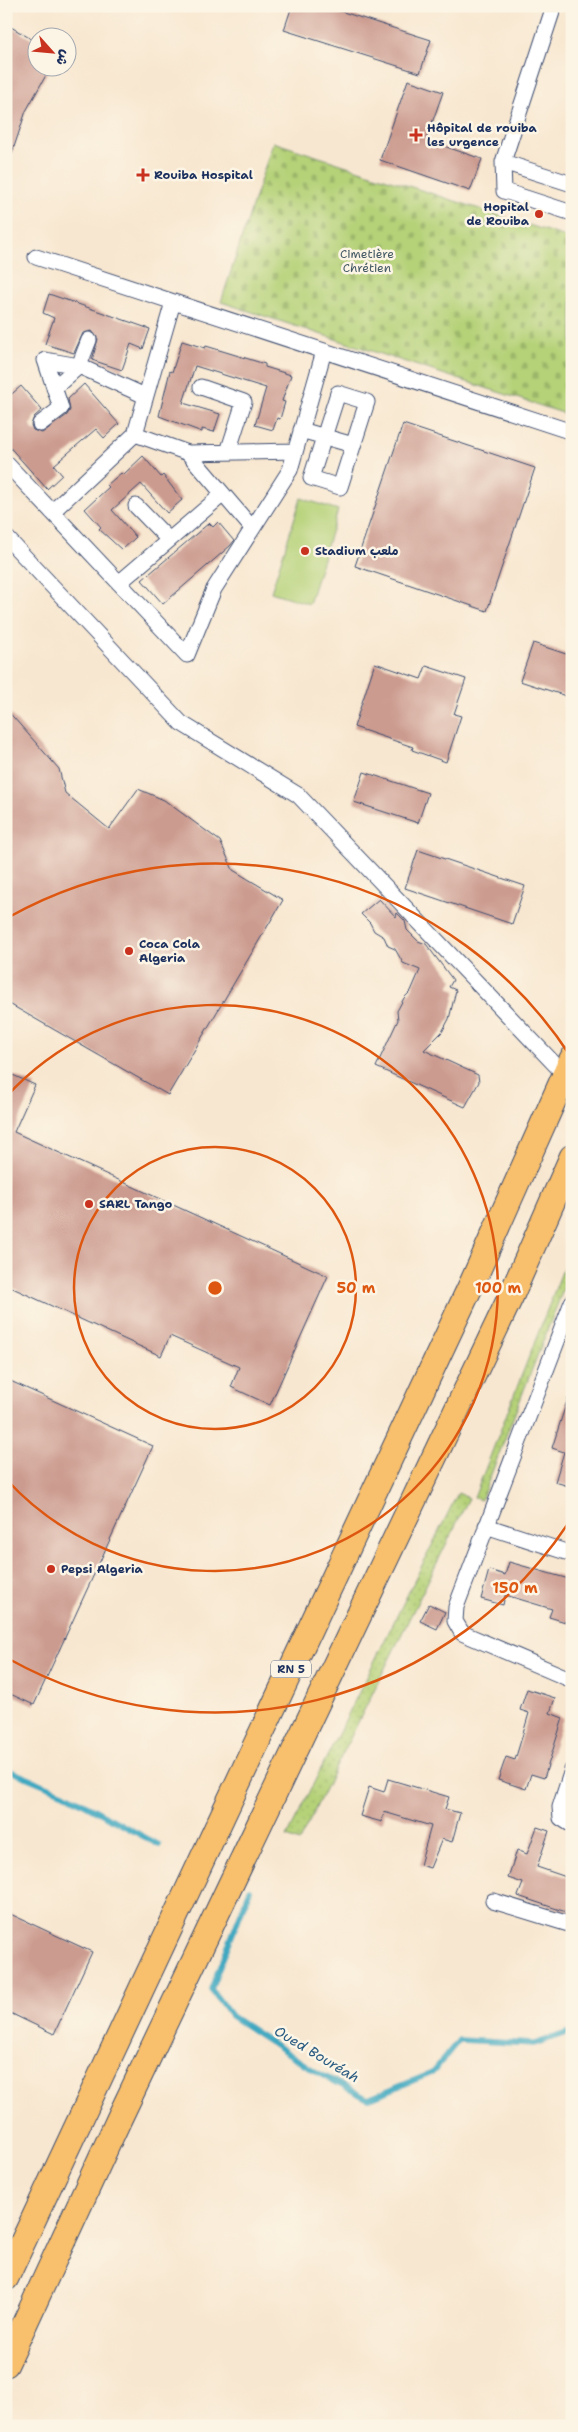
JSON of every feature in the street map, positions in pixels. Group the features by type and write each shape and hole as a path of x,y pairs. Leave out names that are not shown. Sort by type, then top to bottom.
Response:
{"highway":[{"name":"RN 5","path":"6,2278 473,1281 569,1071"},
{"name":"RN 5","path":"6,2364 123,2110 510,1298 572,1157"},
{"path":"473,1281 510,1298"}],"street":[{"path":"554,6 503,162 504,191 572,213"},
{"path":"503,162 572,184"},
{"path":"36,257 572,432"},
{"path":"52,512 135,434 173,302"},
{"path":"54,388 79,366 89,340"},
{"path":"6,463 187,656 214,589 290,470 324,351"},
{"path":"40,424 60,408 45,360 79,366 145,396"},
{"path":"201,387 244,402 228,452"},
{"path":"338,393 367,402 353,445 340,487 311,478 338,393"},
{"path":"301,430 353,445"},
{"path":"135,434 188,453 295,451"},
{"path":"188,453 252,528"},
{"path":"119,583 223,494"},
{"path":"136,506 169,540"},
{"path":"6,537 181,723 298,795 569,1071"},
{"path":"572,1302 567,1329 486,1526 456,1607 455,1622 462,1633 572,1680"},
{"path":"486,1526 572,1554"},
{"path":"572,1770 560,1808 561,1818 572,1825"},
{"path":"493,1901 572,1925"}],"green space":[{"name":"Cimetière Chrétien","path":"273,142 572,239 572,416 221,302"},
{"name":"Stadium ملعب","path":"301,498 338,510 309,604 271,592"},
{"path":"572,1246 572,1267 481,1500 474,1498"},
{"path":"458,1493 469,1498 299,1842 287,1837"}],"building":[{"path":"292,6 324,6 431,40 420,73 284,30"},
{"path":"6,24 28,37 28,78 44,78 26,111 9,162 6,162"},
{"path":"408,80 443,92 426,140 482,159 470,191 380,160"},
{"path":"49,294 150,329 143,349 131,344 122,370 92,360 98,339 92,331 83,333 74,353 45,344 54,318 43,313"},
{"path":"182,341 205,348 206,346 265,364 265,367 291,375 282,401 285,402 280,419 277,418 273,430 255,425 266,388 195,366 183,403 220,414 214,432 202,429 202,432 159,416 170,371 172,372"},
{"path":"84,384 119,424 104,438 96,429 54,465 62,475 47,489 6,443 6,399 21,386 42,410 34,417 31,425 33,430 42,433 67,415 70,410 68,399"},
{"path":"403,424 535,468 487,611 355,566"},
{"path":"143,456 161,477 163,475 182,500 167,513 141,484 112,510 136,537 122,550 99,529 101,527 85,509 109,487 107,485 121,473 123,475"},
{"path":"218,522 234,541 163,604 142,580 209,523 213,527"},
{"path":"533,643 572,656 572,698 520,681"},
{"path":"375,663 421,679 426,666 466,679 454,714 461,716 446,762 412,750 413,747 354,727"},
{"name":"Coca Cola Algeria","path":"6,709 59,769 65,793 109,829 138,789 164,800 220,841 233,870 283,900 168,1095 6,1002"},
{"path":"364,772 428,793 418,823 354,802"},
{"path":"418,850 525,886 512,924 405,888"},
{"path":"379,899 396,917 397,913 405,921 407,930 418,941 426,944 453,980 449,987 456,990 449,1019 442,1032 424,1050 478,1075 479,1082 465,1107 376,1067 398,1020 397,1011 404,998 411,991 420,970 403,963 395,949 388,946 384,937 374,931 370,923 361,914"},
{"name":"SARL Tango","path":"6,1072 35,1085 14,1132 328,1276 270,1405 231,1387 239,1367 170,1336 161,1356 6,1285"},
{"name":"Pepsi Algeria","path":"6,1379 153,1446 34,1705 6,1692"},
{"path":"568,1398 572,1398 572,1487 555,1482 564,1452 552,1448"},
{"path":"509,1562 569,1579 566,1591 572,1593 572,1624 549,1617 552,1609 505,1595 503,1605 481,1599 489,1570 505,1575"},
{"path":"429,1604 445,1612 437,1629 420,1621"},
{"path":"527,1689 555,1698 550,1713 563,1718 544,1778 531,1774 526,1789 498,1780 506,1757 515,1760 529,1713 520,1710"},
{"path":"388,1779 449,1797 445,1809 460,1813 452,1842 442,1839 430,1868 420,1865 431,1826 384,1812 382,1822 360,1816 369,1787 384,1792"},
{"path":"537,1827 549,1831 537,1867 572,1879 572,1914 518,1896 523,1883 508,1878 517,1850 527,1854"},
{"path":"6,1912 92,1952 54,2034 6,2011"}],"waterway":[{"name":"Oued Bouréah","path":"6,1769 66,1794 159,1845"},
{"name":"Oued Bouréah","path":"250,1890 211,1989 231,2016 318,2073 368,2099 432,2073 459,2040 534,2044 572,2031"}],"place":[{"name":"Hôpital de rouiba les urgence","path":"416,135"},
{"name":"Rouiba Hospital","path":"143,175"},
{"name":"Hopital de Rouiba","path":"539,214"},
{"name":"Stadium ملعب","path":"305,551"},
{"name":"Coca Cola Algeria","path":"129,951"},
{"name":"SARL Tango","path":"89,1204"},
{"name":"Pepsi Algeria","path":"51,1569"}]}
